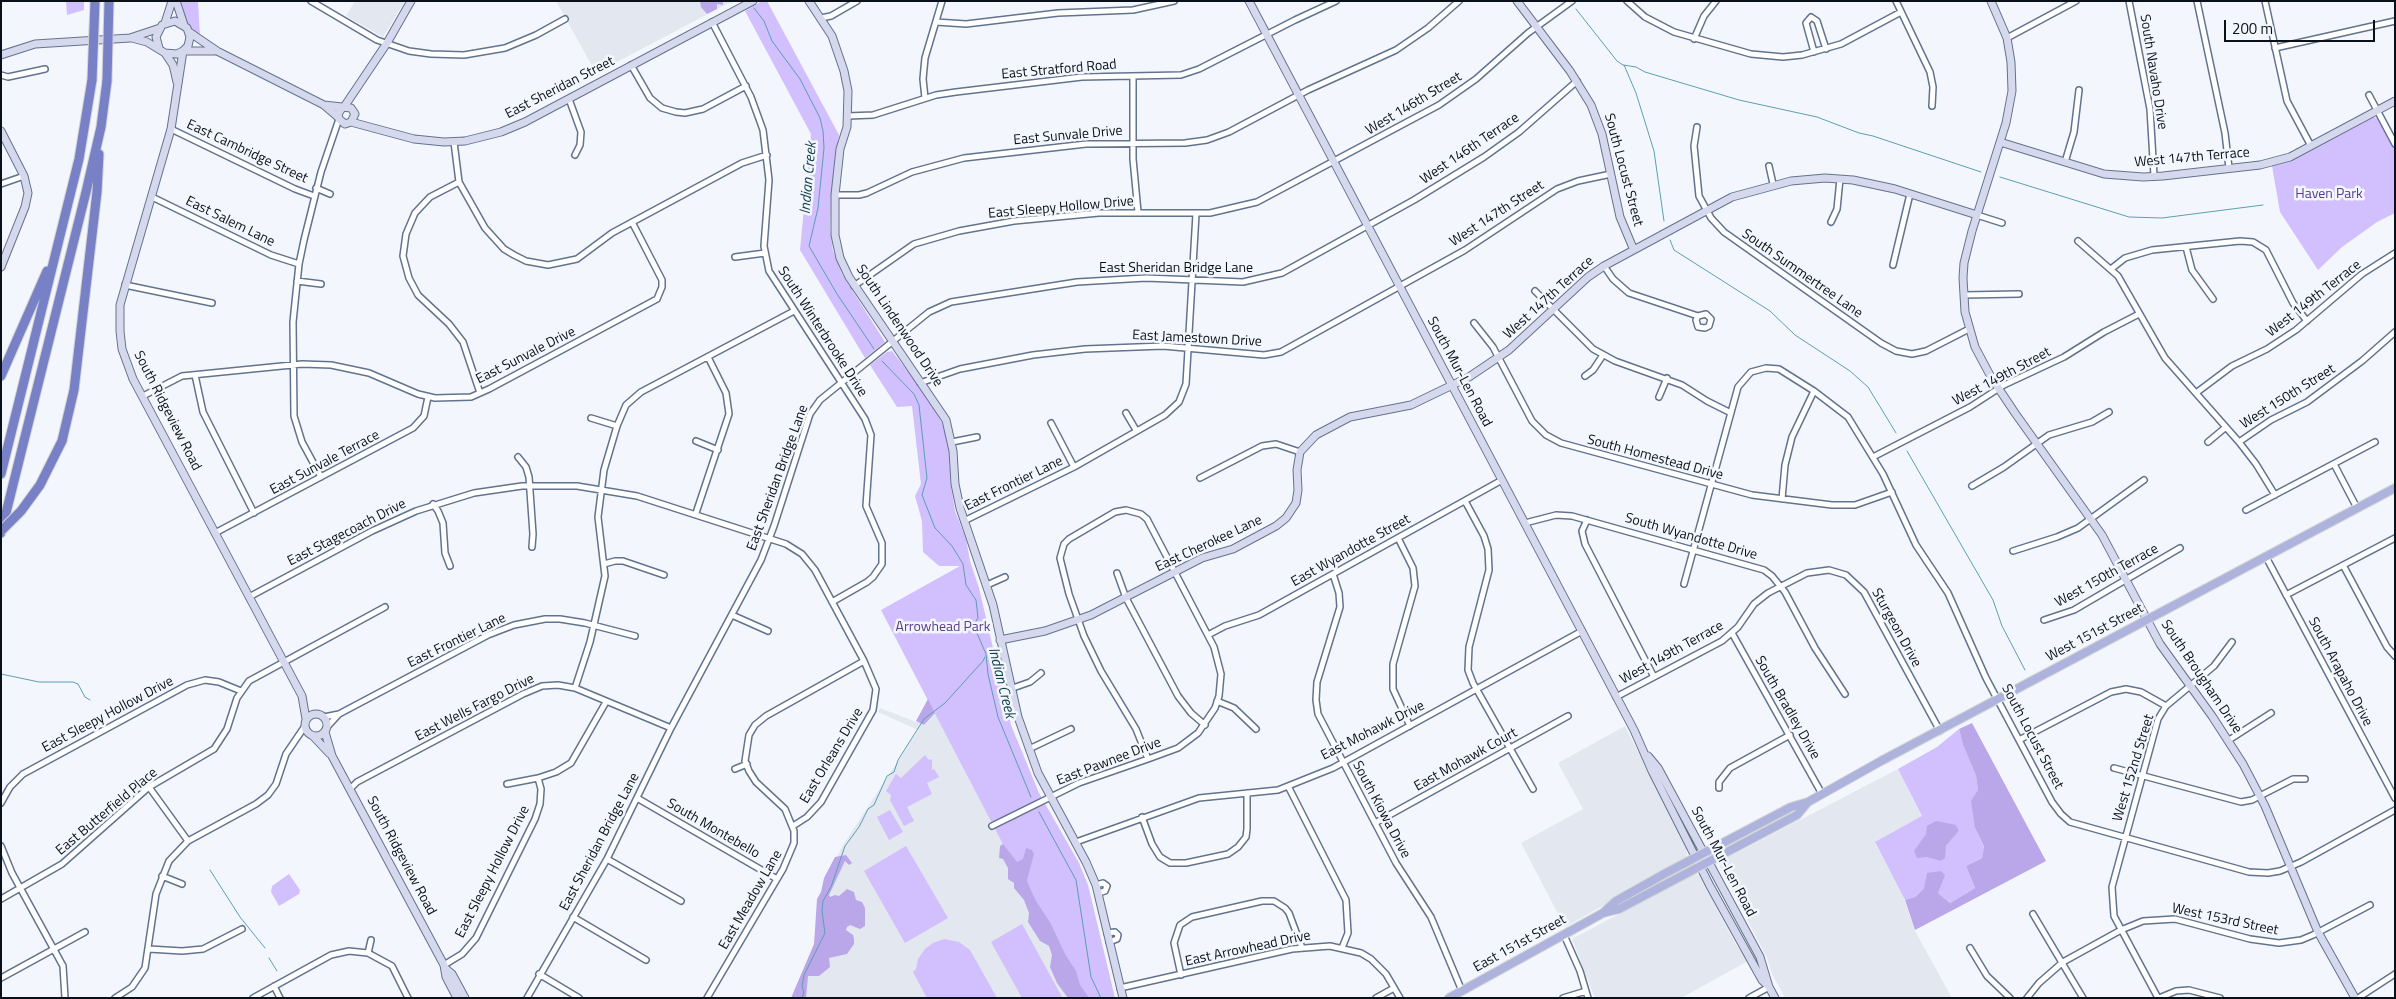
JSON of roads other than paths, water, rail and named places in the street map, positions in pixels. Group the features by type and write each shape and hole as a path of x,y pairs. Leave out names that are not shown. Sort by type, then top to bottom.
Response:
{"highway":[{"path":"1,532 21,511 40,485 62,441 71,406 98,192 101,127 106,81 109,1"},
{"path":"1,474 79,159 92,80 95,2"},
{"path":"1,532 101,127"},
{"path":"1,376 58,246"}],"main road":[{"name":"West 151st Street","path":"1704,853 1791,807 1808,802 2395,488"},
{"name":"West 151st Street","path":"1700,866 1797,815 1808,802"},
{"name":"East 151st Street","path":"1603,914 1616,901 1704,853"},
{"name":"East 151st Street","path":"1449,998 1603,914 1619,909 1700,866"}],"street":[{"path":"162,50 156,37 172,1"},
{"path":"176,1 184,26"},
{"path":"311,1 377,40 431,54 476,54 521,42 565,19"},
{"path":"343,121 343,108 355,94 387,44 411,1"},
{"name":"East Sheridan Street","path":"189,32 217,51 324,105 343,121 366,125 414,139 454,142 513,128 753,1"},
{"name":"South Lindenwood Drive","path":"809,1 822,18 838,51 848,91 848,116 840,149 835,195 835,228 842,265 892,343 946,420 952,442 955,484 964,520 987,585 1010,689 1032,762 1076,842 1096,885 1123,998"},
{"path":"822,18 831,16 857,1"},
{"path":"925,98 923,68 942,1"},
{"path":"936,22 966,24 1058,13 1133,10 1174,1"},
{"name":"South Mur-Len Road","path":"1250,1 1646,754 1652,771 1725,915 1762,980 1769,987"},
{"name":"East Stratford Road","path":"848,116 873,115 925,98 956,92 1066,79 1181,75 1192,72 1336,1"},
{"name":"East Sunvale Drive","path":"835,195 867,193 912,172 964,158 1056,146 1133,142 1185,143 1207,140 1228,132 1299,95 1396,50 1428,28 1459,1"},
{"name":"South Locust Street","path":"1517,1 1577,81 1597,117 1620,217 1633,248"},
{"name":"West 146th Street","path":"1334,162 1415,120 1459,92 1536,27 1572,1"},
{"path":"1627,1 1656,24 1694,39 1759,55 1783,57 1826,49 1850,40 1901,12"},
{"path":"1694,39 1704,16 1716,1"},
{"path":"1896,1 1930,72 1933,87 1932,106"},
{"name":"South Brougham Drive","path":"1991,1 2007,38 2011,62 2012,91 2006,122 1964,263 1964,295 1969,328 1980,357 1998,389 2091,519 2127,580 2160,644 2229,740 2260,796 2318,932 2356,998"},
{"path":"2007,38 2076,1"},
{"name":"South Navaho Drive","path":"2129,1 2150,109 2154,176"},
{"path":"2197,1 2224,133 2229,168"},
{"path":"2265,1 2287,101 2311,146"},
{"path":"1814,52 1806,23 1811,17 1817,21 1826,49"},
{"path":"1,55 35,44 130,38 147,42 162,50 177,54 184,51 190,41 189,32 184,26 175,21 130,38"},
{"path":"2275,48 2395,21"},
{"name":"South Winterbrooke Drive","path":"712,22 758,113 767,155 769,180 765,253 772,276 865,419 871,436 866,506 882,542 882,564 873,577 832,602"},
{"name":"South Ridgeview Road","path":"162,50 172,64 178,87"},
{"name":"East Sheridan Street","path":"184,51 217,51"},
{"name":"South Ridgeview Road","path":"184,51 171,129 120,305 120,335 127,364 142,396 302,696"},
{"path":"631,65 650,98 662,108 676,112 694,112 703,109 746,86"},
{"path":"1,75 8,77 45,69"},
{"path":"1133,76 1133,142 1138,212"},
{"name":"West 146th Terrace","path":"1368,225 1484,157 1519,132 1577,81"},
{"path":"2064,162 2074,132 2080,90"},
{"path":"321,477 297,429 292,404 292,364 297,281 316,188 335,135 343,121 354,112 355,94"},
{"path":"2369,95 2395,144"},
{"path":"569,99 580,132 580,145 575,155"},
{"name":"West 147th Terrace","path":"2000,142 2104,174 2154,176 2272,163 2290,158 2395,101"},
{"name":"East Sheridan Street","path":"324,105 354,112 366,125"},
{"name":"South Summertree Lane","path":"1697,127 1694,146 1697,188 1706,210 1714,223 1724,232 1890,349 1917,353 1969,328"},
{"name":"East Cambridge Street","path":"171,129 295,189 314,196"},
{"path":"1,131 27,183 27,199 1,267"},
{"path":"454,142 459,182 477,216 495,240 514,256 537,264 559,264 577,259 612,233 632,222 742,163 767,155"},
{"name":"East Sleepy Hollow Drive","path":"854,286 865,280 902,250 930,238 1014,221 1099,213 1196,214 1222,212 1257,202 1334,162"},
{"path":"1769,166 1773,184"},
{"name":"West 147th Street","path":"1400,286 1493,233 1557,189 1578,181 1611,174"},
{"path":"1,184 24,176"},
{"name":"West 147th Terrace","path":"1452,385 1499,358 1554,310 1588,277 1604,266 1633,248 1706,210 1750,190 1804,179 1840,179 1864,182 1910,194 1977,215"},
{"path":"1831,222 1838,209 1840,179"},
{"path":"459,182 430,197 415,213 406,234 403,256 409,278 418,295 449,324 463,342 480,393"},
{"path":"316,188 330,194"},
{"path":"1893,265 1910,194"},
{"name":"East Salem Lane","path":"152,197 276,257 299,264"},
{"path":"1188,347 1196,214"},
{"path":"1977,215 2002,223"},
{"name":"East Sunvale Drive","path":"142,396 172,380 195,374 292,364 314,364 350,369 386,379 428,397 455,399 480,393 657,299 662,287 662,280 632,222"},
{"name":"East Sheridan Bridge Lane","path":"526,998 607,858 671,728 761,560 770,538 810,414 820,400 930,312 951,302 1077,282 1146,278 1232,283 1269,278 1296,267 1368,225"},
{"path":"2078,241 2111,269 2127,290 2165,358 2239,442 2256,464 2275,495"},
{"path":"2111,269 2125,258 2135,254 2240,241 2253,242 2266,250 2292,303 2307,321"},
{"path":"2186,247 2192,270 2213,298"},
{"path":"735,257 765,253"},
{"name":"West 149th Terrace","path":"2196,393 2212,379 2267,349 2307,321 2362,274 2395,253"},
{"path":"1604,266 1619,286 1634,296 1698,316"},
{"path":"297,281 321,284"},
{"path":"125,285 212,303"},
{"name":"East Jamestown Drive","path":"920,383 960,369 1050,353 1117,346 1188,347 1264,354 1281,352 1400,286"},
{"path":"1535,291 1584,341 1604,355 1615,361 1667,378 1731,412"},
{"path":"1964,295 2020,294"},
{"path":"575,688 603,587 604,564 598,518 600,488 617,426 626,405 633,398 794,311"},
{"name":"West 149th Street","path":"1873,457 1970,407 1998,389 2064,357 2104,332 2139,314"},
{"name":"South Homestead Drive","path":"1474,323 1488,340 1499,358 1532,421 1552,439 1752,495 1855,505 1892,492"},
{"name":"West 150th Street","path":"2239,442 2271,420 2306,402 2362,362 2395,332"},
{"name":"East Frontier Lane","path":"964,520 1074,467 1174,408 1179,402 1186,384 1188,347"},
{"path":"1585,376 1593,370 1604,355"},
{"path":"696,513 718,450 729,408 726,393 708,357"},
{"name":"South Locust Street","path":"1693,549 1731,412 1741,383 1751,372 1759,369 1779,368 1814,391 1848,417 1892,492 1916,545 1956,608 1976,658 2061,814 2079,826 2258,873 2273,873 2301,862 2395,810"},
{"path":"195,374 203,412 254,513"},
{"path":"1659,398 1667,378"},
{"path":"1200,478 1262,446 1276,444 1300,452 1316,435 1342,421 1364,413 1411,405 1452,385"},
{"path":"1782,499 1785,465 1792,436 1814,391"},
{"name":"East Sunvale Terrace","path":"215,533 413,428 424,416 428,397"},
{"path":"1972,486 2004,467 2049,435 2092,422 2109,412"},
{"path":"1126,413 1136,430"},
{"path":"591,418 617,426"},
{"name":"East Frontier Lane","path":"1051,423 1074,467"},
{"path":"2208,442 2226,427"},
{"path":"952,442 977,437"},
{"path":"696,441 718,450"},
{"path":"2246,510 2375,442"},
{"name":"East Cherokee Lane","path":"1000,640 1045,631 1078,621 1202,558 1239,546 1276,526 1286,518 1297,499 1300,452"},
{"path":"518,457 528,471 533,534 532,547"},
{"path":"2334,464 2356,508"},
{"name":"East Wyandotte Street","path":"1208,635 1225,626 1259,615 1502,480"},
{"path":"2013,551 2057,537 2091,519 2144,480"},
{"name":"East Stagecoach Drive","path":"249,597 384,524 433,504 474,493 530,486 560,485 600,488 637,496 696,513 795,548 806,558 864,661"},
{"path":"1465,501 1484,536 1489,558 1488,582 1467,654 1468,670 1476,689 1533,789"},
{"path":"433,504 443,523 445,553 450,566"},
{"path":"1148,759 1136,729 1095,660 1078,621 1064,580 1060,558 1069,539 1115,512 1133,511 1146,519 1216,652 1220,667 1218,701 1234,708 1256,729"},
{"name":"South Wyandotte Drive","path":"1525,523 1556,515 1587,520 1764,570 1780,586 1825,665 1845,694"},
{"path":"1587,520 1582,532 1585,544 1654,677"},
{"path":"1398,538 1413,568 1415,586 1393,664 1392,689 1410,726"},
{"path":"2286,595 2395,538"},
{"name":"West 150th Terrace","path":"2044,620 2068,613 2180,548"},
{"path":"1684,584 1693,549"},
{"name":"South Arapaho Drive","path":"2266,557 2395,798"},
{"path":"604,564 624,561 664,575"},
{"path":"2343,565 2387,647 2395,656"},
{"name":"Sturgeon Drive","path":"1780,586 1807,573 1824,570 1840,573 1857,583 1869,598 1940,731"},
{"path":"1117,574 1126,598 1178,696 1191,713 1205,725"},
{"name":"South Kiowa Drive","path":"1333,574 1339,593 1340,607 1317,682 1316,700 1320,719 1396,863 1431,917 1462,990"},
{"path":"987,585 1005,577"},
{"name":"West 149th Terrace","path":"1616,697 1714,646 1732,633 1754,604 1780,586"},
{"name":"East Butterfield Place","path":"1,899 62,864 150,787 214,749 226,729 241,691 248,681 385,607"},
{"path":"732,616 768,631"},
{"name":"East Frontier Lane","path":"339,714 488,635 514,624 560,619 594,625 635,636"},
{"name":"East Mohawk Drive","path":"1076,842 1199,798 1269,792 1288,786 1343,762 1582,631"},
{"name":"South Bradley Drive","path":"1732,633 1767,699 1790,735 1822,794"},
{"name":"West 152nd Street","path":"2125,838 2158,719 2166,706 2214,666 2232,642"},
{"path":"734,769 746,764 747,742 755,725 782,706 864,661"},
{"name":"East Orleans Drive","path":"792,826 807,817 821,802 873,710 876,689 864,661"},
{"path":"1010,689 1030,682 1041,674"},
{"name":"East Sleepy Hollow Drive","path":"1,803 10,787 23,774 187,686 205,680 219,682 241,691"},
{"name":"East Wells Fargo Drive","path":"350,788 357,782 533,689 551,685 575,688 671,728"},
{"path":"2019,740 2111,692 2126,690 2141,692 2166,706"},
{"path":"302,696 321,715 332,756"},
{"path":"302,696 305,722 312,735 332,756"},
{"name":"East Pawnee Drive","path":"992,826 1079,783 1148,759 1186,743 1205,725 1218,701"},
{"path":"507,784 538,778 556,772 571,763 606,702"},
{"path":"2229,740 2270,713"},
{"path":"117,997 132,987 145,968 156,894 162,876 170,861 188,841 256,804 268,795 276,784 286,754 305,722 312,714 339,714"},
{"path":"297,738 312,735 318,736 339,714"},
{"name":"East Mohawk Court","path":"1375,823 1568,716"},
{"path":"1029,749 1071,729"},
{"path":"1719,788 1719,782 1730,768 1790,735"},
{"name":"South Mur-Len Road","path":"1646,754 1658,768 1760,957 1769,987 1775,998"},
{"name":"South Ridgeview Road","path":"332,756 445,967 452,974 466,998"},
{"name":"East Meadow Lane","path":"707,998 792,853 794,843 792,826 785,809 756,782 746,764"},
{"path":"2114,768 2241,802 2252,800 2293,779 2305,779"},
{"name":"East Sleepy Hollow Drive","path":"445,967 462,954 476,938 535,819 540,796 538,778"},
{"path":"1288,786 1346,900 1348,933 1342,948"},
{"path":"150,787 188,841"},
{"path":"1142,817 1152,844 1160,857 1176,864 1228,854 1243,842 1247,829 1247,794"},
{"name":"South Montebello","path":"637,798 776,880"},
{"path":"2125,838 2112,897 2114,916 2158,998 2189,990 2220,998"},
{"path":"1,846 21,888 63,966 65,998"},
{"path":"607,858 681,901"},
{"path":"162,876 182,884"},
{"path":"1181,975 1174,943 1180,925 1192,917 1252,903 1267,900 1284,908 1289,913 1302,948"},
{"name":"West 153rd Street","path":"2028,996 2039,983 2063,962 2121,930 2143,921 2166,918 2268,943 2288,943 2318,932 2370,905"},
{"path":"2033,914 2083,998"},
{"path":"1725,915 1736,924 1745,940 1751,941"},
{"path":"573,917 646,960"},
{"path":"149,949 182,951 203,949 242,928"},
{"path":"1,978 85,932"},
{"path":"1564,935 1588,998"},
{"path":"368,953 371,940"},
{"name":"East Arrowhead Drive","path":"1120,988 1302,948 1330,946 1361,953 1371,959 1386,974 1400,998"},
{"path":"1970,948 1987,976 2010,998"},
{"path":"253,998 331,955 349,951 368,953 392,966 408,998"},
{"name":"South Ridgeview Road","path":"445,967 446,977 457,998"},
{"path":"539,974 579,998"},
{"path":"2356,998 2395,974"},
{"path":"274,986 280,998"},
{"path":"1749,998 1769,987"},
{"path":"1376,998 1394,988"},
{"path":"1563,998 1586,991"}],"waterway":[{"name":"Indian Creek","path":"754,8 764,21 772,41 800,79 820,118 824,148 818,208 809,246 837,294 874,349"},
{"path":"1576,9 1617,61 1623,65 1636,67 1645,72 1739,100 1817,117 1859,133 1981,172"},
{"path":"1624,65 1636,93 1654,151 1664,221"},
{"path":"2000,177 2129,217 2162,218 2263,205"},
{"path":"1670,240 1674,250 1770,311 1795,335 1850,371 1868,387 1896,433"},
{"name":"Indian Creek","path":"882,361 914,394 919,405 927,478 922,495 935,528 952,546 963,564 966,585 976,600 978,618 973,626 986,654 988,674 998,717 1031,797"},
{"path":"1907,451 1993,600 2002,626 2025,670"},
{"path":"802,998 804,975 825,933 822,911 823,901 831,887 845,846 859,827 868,809 874,805 887,776 894,772 898,760 924,719 945,703 985,657"},
{"path":"1,674 39,682 73,682 78,684 85,697 90,700"},
{"name":"Indian Creek","path":"1039,812 1076,880 1091,977 1101,998"},
{"path":"210,870 240,917 265,948"},
{"path":"269,958 277,971"}],"park label":[{"name":"Haven Park","path":"2329,195"},
{"name":"Arrowhead Park","path":"943,628"}]}
